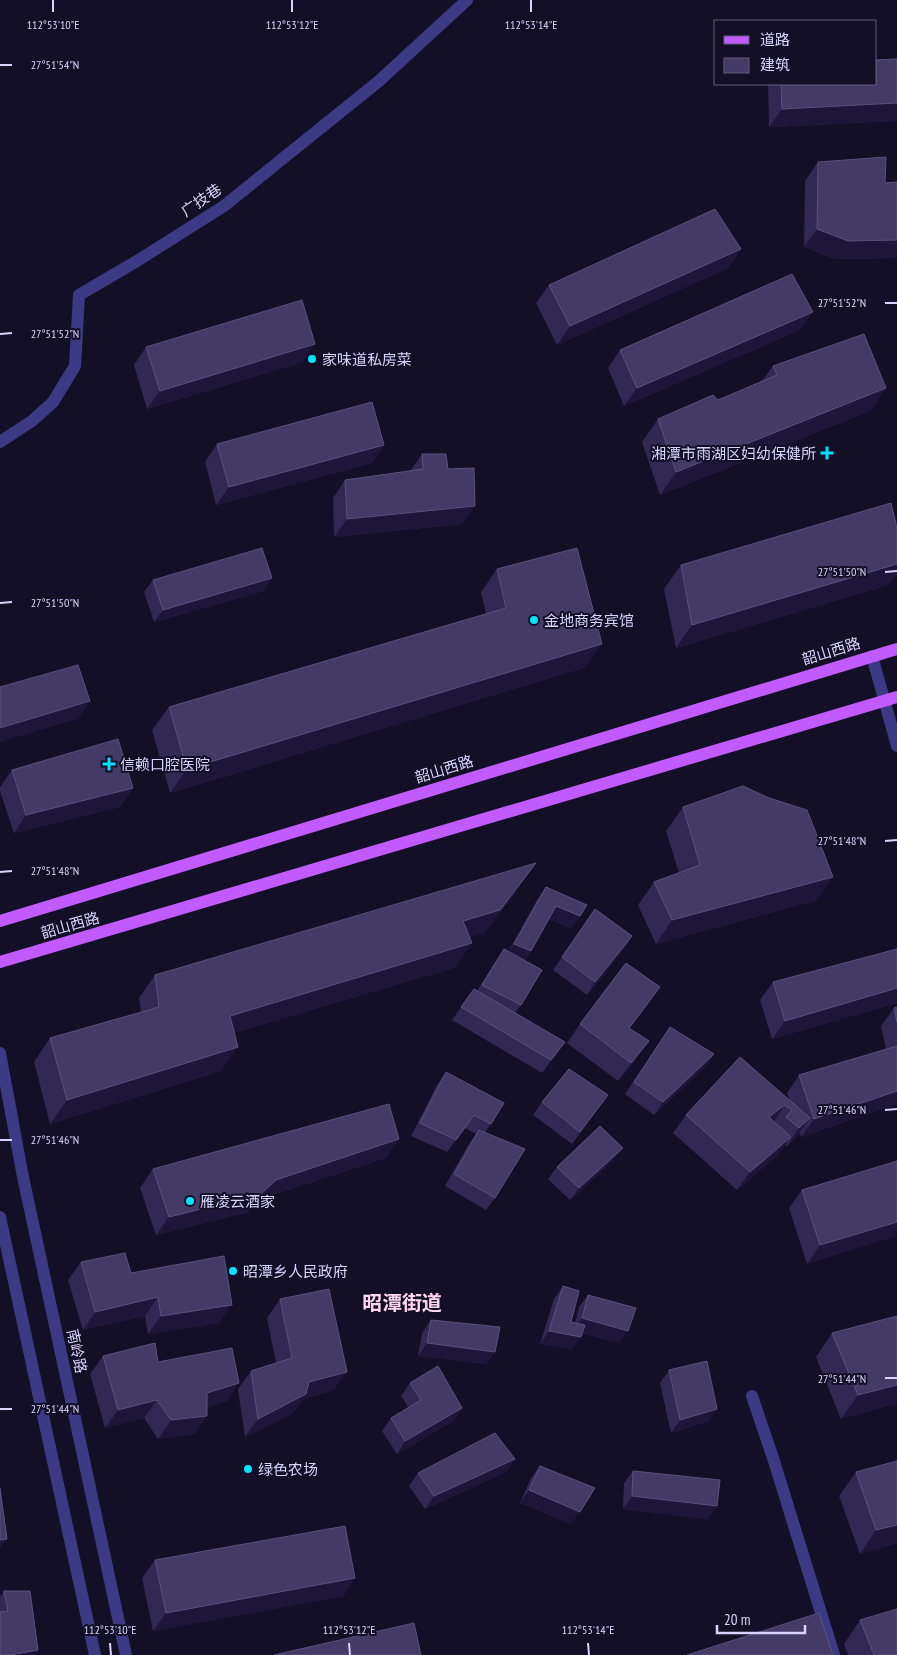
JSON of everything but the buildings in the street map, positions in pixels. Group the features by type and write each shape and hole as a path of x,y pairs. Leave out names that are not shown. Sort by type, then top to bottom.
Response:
{"main road":[{"name":"韶山西路","path":"0,921 897,649"},
{"name":"韶山西路","path":"0,962 897,697"}],"street":[{"name":"广技巷","path":"0,442 32,421 53,402 75,366 79,296 224,206 379,81 467,0"},
{"path":"872,656 897,746"},
{"name":"南岭路","path":"0,1053 23,1177 126,1655"},
{"path":"0,1217 95,1655"},
{"path":"752,1396 834,1655"}],"place":[{"name":"家味道私房菜","path":"312,359"},
{"name":"湘潭市雨湖区妇幼保健所","path":"827,453"},
{"name":"金地商务宾馆","path":"534,620"},
{"name":"信赖口腔医院","path":"109,764"},
{"name":"雁凌云酒家","path":"190,1201"},
{"name":"昭潭乡人民政府","path":"233,1271"},
{"name":"绿色农场","path":"248,1469"}],"district":[{"name":"昭潭街道","path":"402,1303"}]}
